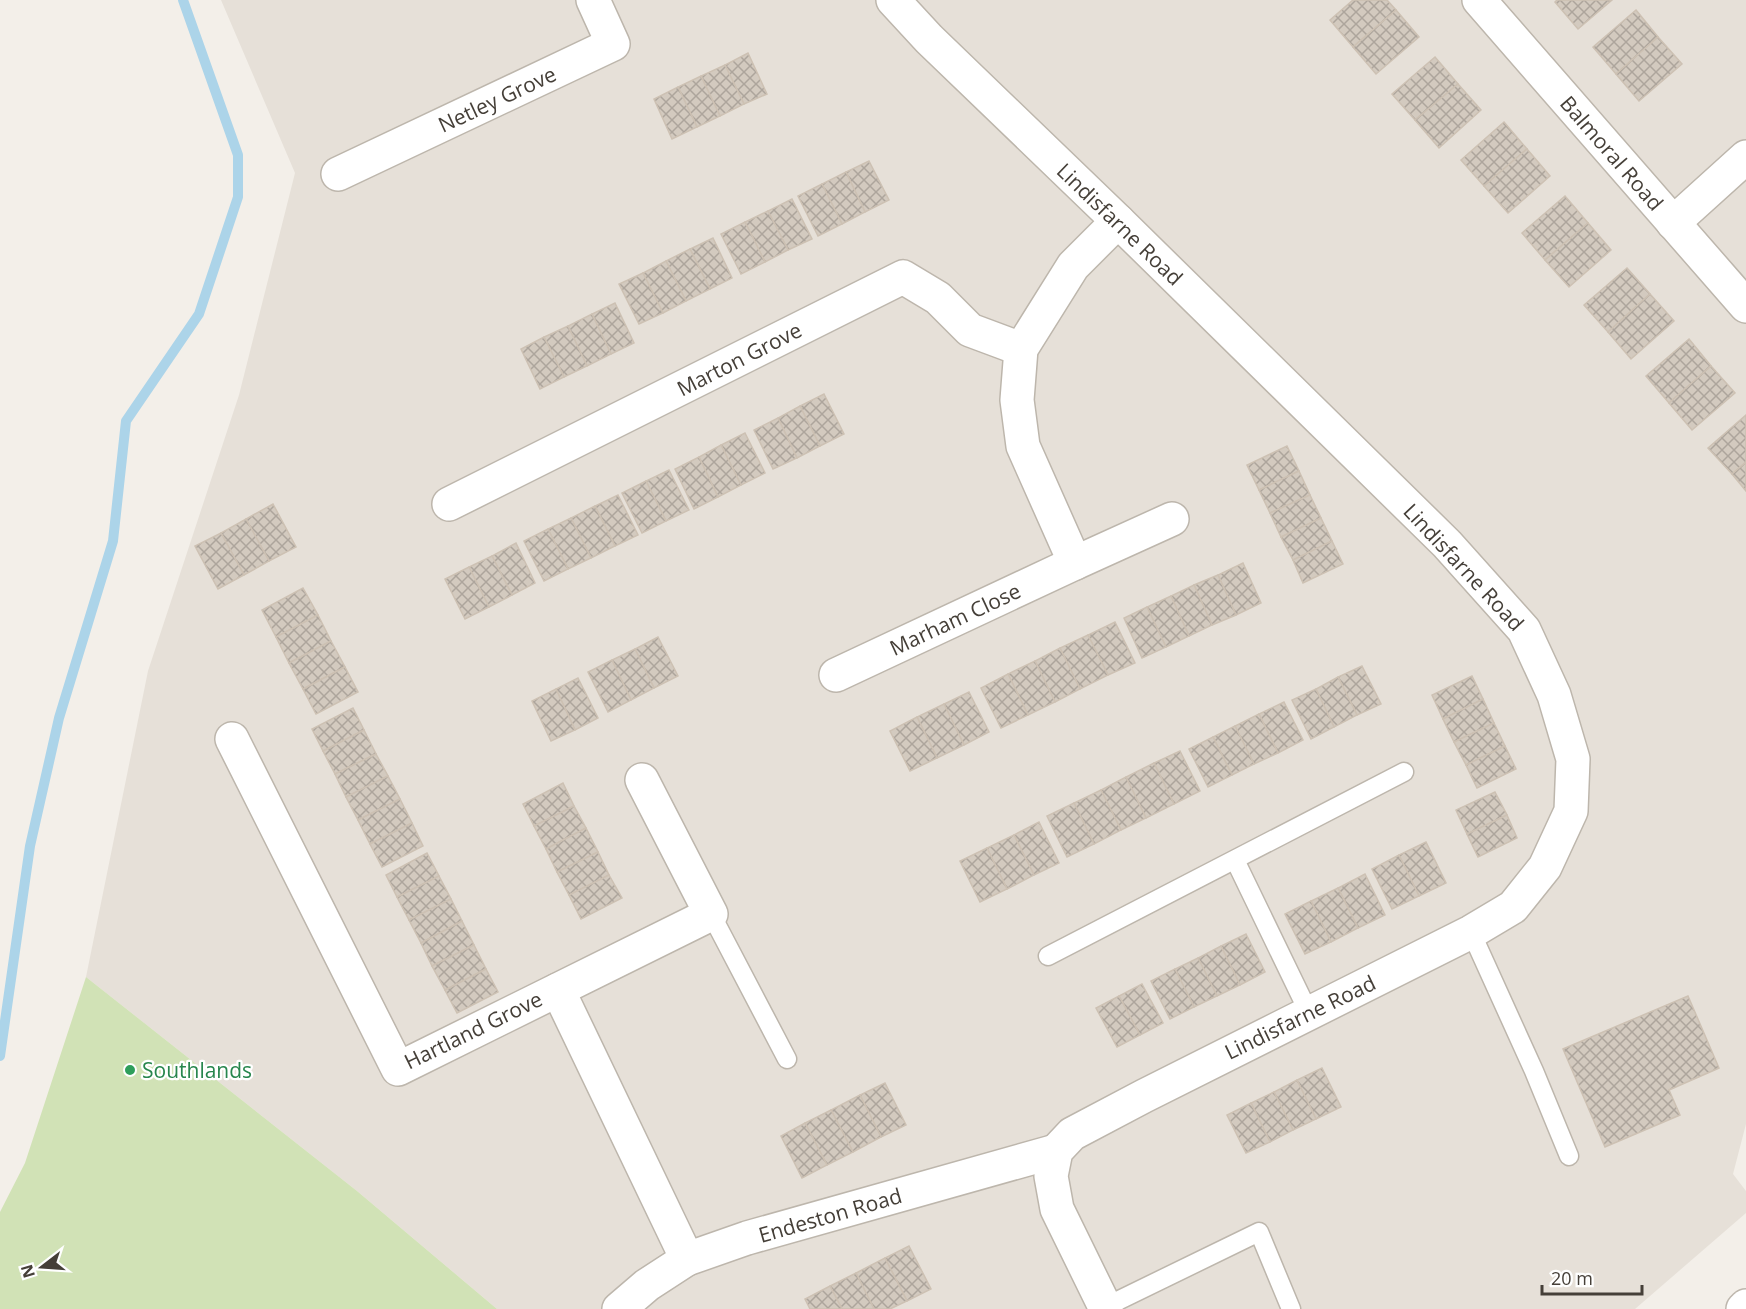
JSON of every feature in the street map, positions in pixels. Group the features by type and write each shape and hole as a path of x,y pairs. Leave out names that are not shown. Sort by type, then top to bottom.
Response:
{"street":[{"name":"Netley Grove","path":"338,174 613,44 593,0"},
{"name":"Lindisfarne Road","path":"893,0 929,39 1447,544 1524,630 1554,695 1573,759 1571,811 1545,867 1513,907 1471,932 1072,1134 1056,1150"},
{"name":"Balmoral Road","path":"1479,0 1746,306"},
{"path":"1674,223 1746,157"},
{"path":"1075,563 1023,446 1017,400 1021,349 1073,266 1118,221"},
{"name":"Marton Grove","path":"449,504 903,277 938,298 970,330 1021,349"},
{"name":"Marham Close","path":"836,675 1172,519"},
{"name":"Hartland Grove","path":"232,739 398,1069 711,914"},
{"path":"642,780 711,914"},
{"path":"558,990 687,1259"},
{"path":"1056,1150 1051,1176 1057,1209 1106,1308"},
{"name":"Endeston Road","path":"619,1309 647,1285 687,1259 747,1238 1056,1150"},
{"path":"1743,1309 1746,1306"}],"lane":[{"path":"1048,956 1404,772"},
{"path":"1235,860 1309,1013"},
{"path":"711,914 787,1059"},
{"path":"1471,932 1534,1071 1569,1156"},
{"path":"1106,1308 1259,1232 1291,1309"}],"shaded area":[{"path":"221,0 1746,0 1746,1124 1733,1174 1746,1191 1746,1213 1635,1309 497,1309 357,1191 86,977 148,671 239,395 295,173"}],"green space":[{"name":"Southlands","path":"86,977 357,1191 497,1309 0,1309 0,1212 25,1163"}],"building":[{"path":"1353,0 1387,0 1396,10 1353,47 1330,20"},
{"path":"1557,0 1612,0 1578,29 1555,2"},
{"path":"1396,10 1419,37 1376,74 1353,47"},
{"path":"1636,10 1658,37 1616,74 1593,47"},
{"path":"1658,37 1682,64 1639,101 1616,74"},
{"path":"748,53 767,94 744,104 725,65"},
{"path":"1435,57 1458,84 1415,120 1392,94"},
{"path":"725,65 744,104 720,116 701,76"},
{"path":"701,76 720,116 697,127 678,87"},
{"path":"1458,84 1481,110 1439,148 1415,120"},
{"path":"678,87 697,127 672,139 654,99"},
{"path":"1504,122 1527,149 1484,186 1461,160"},
{"path":"1527,149 1550,176 1508,213 1484,186"},
{"path":"869,161 889,200 865,212 846,172"},
{"path":"846,172 865,212 842,224 822,184"},
{"path":"822,184 842,224 818,236 798,196"},
{"path":"1565,196 1588,223 1545,260 1522,233"},
{"path":"792,199 812,239 788,250 768,211"},
{"path":"768,211 788,250 765,262 745,222"},
{"path":"745,222 765,262 741,274 721,234"},
{"path":"1588,223 1611,250 1569,287 1545,260"},
{"path":"713,238 732,278 710,289 690,249"},
{"path":"690,249 710,289 686,301 666,261"},
{"path":"666,261 686,301 663,313 643,273"},
{"path":"1627,268 1650,294 1608,332 1584,305"},
{"path":"643,273 663,313 639,324 619,284"},
{"path":"1650,294 1674,321 1631,359 1608,332"},
{"path":"615,303 634,343 611,354 592,314"},
{"path":"592,314 611,354 587,366 568,326"},
{"path":"568,326 587,366 564,377 544,337"},
{"path":"544,337 564,377 540,389 521,349"},
{"path":"1689,339 1711,366 1669,403 1646,376"},
{"path":"1711,366 1735,393 1692,430 1669,403"},
{"path":"824,394 844,434 820,446 800,406"},
{"path":"800,406 820,446 797,458 778,418"},
{"path":"1746,415 1746,462 1732,474 1708,448"},
{"path":"778,418 797,458 773,469 754,430"},
{"path":"745,433 765,473 741,485 721,445"},
{"path":"721,445 741,485 718,497 699,457"},
{"path":"1287,446 1299,471 1259,490 1247,465"},
{"path":"699,457 718,497 694,509 675,469"},
{"path":"1746,462 1746,491 1732,474"},
{"path":"669,470 689,510 666,521 646,481"},
{"path":"1299,471 1310,495 1270,513 1259,490"},
{"path":"646,481 666,521 642,533 622,493"},
{"path":"618,495 638,535 615,546 595,506"},
{"path":"1310,495 1321,518 1281,537 1270,513"},
{"path":"273,504 296,547 269,561 246,519"},
{"path":"595,506 615,546 591,558 571,518"},
{"path":"571,518 591,558 568,569 548,529"},
{"path":"1321,518 1332,541 1293,560 1281,537"},
{"path":"246,519 269,561 244,575 221,533"},
{"path":"548,529 568,569 544,581 524,541"},
{"path":"221,533 244,575 218,589 195,546"},
{"path":"1332,541 1343,564 1303,583 1293,560"},
{"path":"516,543 535,583 512,595 492,556"},
{"path":"492,556 512,595 489,607 469,567"},
{"path":"1243,563 1261,603 1236,615 1218,575"},
{"path":"469,567 489,607 465,619 445,579"},
{"path":"1218,575 1236,615 1212,625 1194,585"},
{"path":"1194,585 1212,625 1189,636 1171,596"},
{"path":"303,588 318,615 276,637 262,610"},
{"path":"1171,596 1189,636 1166,647 1147,607"},
{"path":"1147,607 1166,647 1142,658 1124,618"},
{"path":"318,615 331,641 289,663 276,637"},
{"path":"1115,622 1135,663 1108,675 1088,635"},
{"path":"1088,635 1108,675 1080,689 1060,648"},
{"path":"658,637 678,676 654,688 635,649"},
{"path":"331,641 345,667 303,689 289,663"},
{"path":"1060,648 1080,689 1055,702 1035,661"},
{"path":"635,649 654,688 631,700 612,660"},
{"path":"612,660 631,700 608,712 588,672"},
{"path":"1035,661 1055,702 1028,715 1008,674"},
{"path":"1362,666 1381,704 1357,715 1338,677"},
{"path":"345,667 358,692 316,714 303,689"},
{"path":"1008,674 1028,715 1001,728 981,688"},
{"path":"1472,676 1483,699 1443,719 1432,695"},
{"path":"1338,677 1357,715 1334,727 1316,689"},
{"path":"578,678 598,718 575,730 556,689"},
{"path":"556,689 575,730 551,741 532,701"},
{"path":"1316,689 1334,727 1311,739 1292,700"},
{"path":"969,692 989,732 964,745 944,704"},
{"path":"1483,699 1494,723 1454,742 1443,719"},
{"path":"1284,702 1303,740 1278,753 1259,714"},
{"path":"944,704 964,745 937,758 917,717"},
{"path":"353,708 364,730 323,751 312,729"},
{"path":"1259,714 1278,753 1254,764 1235,726"},
{"path":"917,717 937,758 910,771 890,731"},
{"path":"1494,723 1505,746 1466,765 1454,742"},
{"path":"1235,726 1254,764 1232,775 1213,737"},
{"path":"364,730 376,754 335,774 323,751"},
{"path":"1213,737 1232,775 1208,787 1189,749"},
{"path":"1505,746 1516,769 1477,788 1466,765"},
{"path":"1180,751 1200,791 1174,804 1154,763"},
{"path":"376,754 388,776 346,797 335,774"},
{"path":"1154,763 1174,804 1146,818 1126,777"},
{"path":"388,776 400,799 358,820 346,797"},
{"path":"1126,777 1146,818 1121,830 1101,790"},
{"path":"563,783 574,806 534,826 523,804"},
{"path":"1101,790 1121,830 1094,844 1074,803"},
{"path":"1495,792 1507,815 1467,834 1456,810"},
{"path":"400,799 412,823 370,844 358,820"},
{"path":"1074,803 1094,844 1067,857 1047,816"},
{"path":"574,806 586,828 546,849 534,826"},
{"path":"1507,815 1517,838 1478,857 1467,834"},
{"path":"1039,822 1059,863 1034,875 1014,835"},
{"path":"412,823 423,846 382,867 370,844"},
{"path":"586,828 598,852 557,872 546,849"},
{"path":"1014,835 1034,875 1007,889 987,848"},
{"path":"1426,842 1446,883 1419,896 1399,855"},
{"path":"987,848 1007,889 980,902 960,861"},
{"path":"598,852 609,875 569,895 557,872"},
{"path":"427,853 439,876 397,897 386,875"},
{"path":"1399,855 1419,896 1392,909 1372,869"},
{"path":"1365,874 1385,915 1358,928 1338,888"},
{"path":"609,875 622,898 581,919 569,895"},
{"path":"439,876 451,899 409,920 397,897"},
{"path":"1338,888 1358,928 1331,942 1311,901"},
{"path":"451,899 462,921 421,943 409,920"},
{"path":"1311,901 1331,942 1305,954 1285,914"},
{"path":"462,921 474,945 432,966 421,943"},
{"path":"1246,934 1265,972 1240,985 1221,946"},
{"path":"474,945 486,969 445,990 432,966"},
{"path":"1221,946 1240,985 1217,996 1198,958"},
{"path":"1198,958 1217,996 1194,1007 1175,969"},
{"path":"486,969 498,992 457,1013 445,990"},
{"path":"1175,969 1194,1007 1170,1019 1151,981"},
{"path":"1142,984 1163,1023 1140,1035 1119,996"},
{"path":"1119,996 1140,1035 1117,1047 1096,1008"},
{"path":"1688,996 1719,1068 1669,1090 1680,1115 1605,1147 1563,1049"},
{"path":"1322,1068 1341,1107 1316,1119 1297,1080"},
{"path":"1297,1080 1316,1119 1293,1130 1274,1092"},
{"path":"885,1083 906,1125 881,1137 860,1095"},
{"path":"1274,1092 1293,1130 1270,1142 1251,1103"},
{"path":"860,1095 881,1137 853,1152 831,1110"},
{"path":"1251,1103 1270,1142 1246,1153 1227,1115"},
{"path":"831,1110 853,1152 827,1165 805,1123"},
{"path":"805,1123 827,1165 802,1178 781,1136"},
{"path":"909,1246 931,1289 907,1301 885,1258"},
{"path":"885,1258 907,1301 890,1309 874,1309 856,1273"},
{"path":"856,1273 874,1309 842,1309 830,1286"},
{"path":"830,1286 842,1309 810,1309 805,1299"}],"waterway":[{"path":"0,1056 30,846 59,718 113,541 126,421 199,314 238,197 238,155 183,0"}],"place":[{"name":"Southlands","path":"130,1070"}]}
